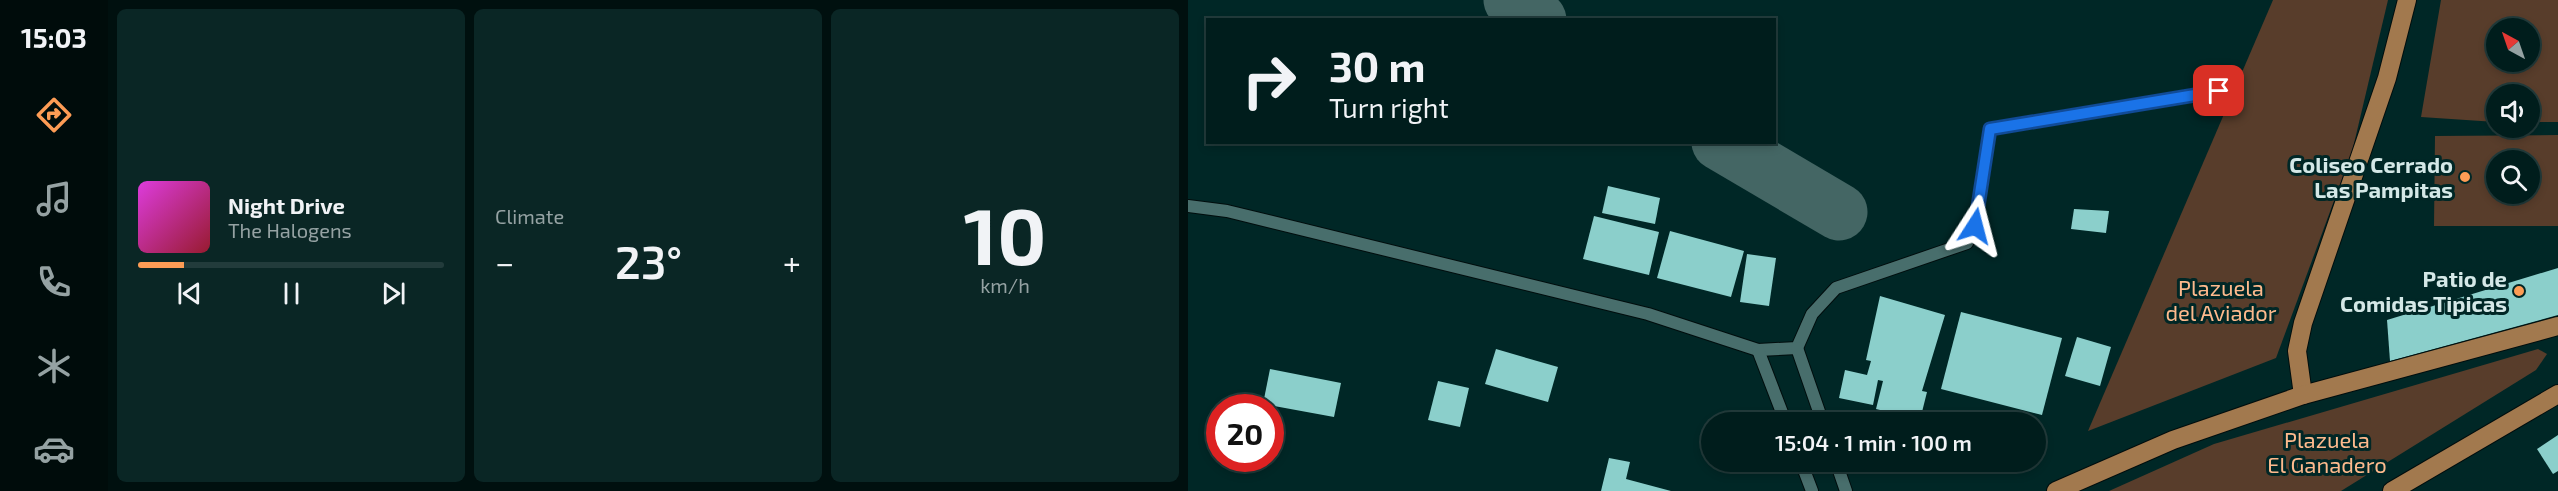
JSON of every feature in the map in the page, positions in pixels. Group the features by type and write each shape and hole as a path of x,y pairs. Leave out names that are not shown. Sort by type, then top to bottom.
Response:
{"main road":[{"path":"2303,395 2297,351 2303,323 2387,78 2407,0"},
{"path":"2056,491 2173,440 2303,395 2558,326"},
{"path":"2392,491 2558,394"}],"lane":[{"path":"1819,412 1797,348 1812,314 1836,288 1967,243 1975,226 1990,129 2219,91"},
{"path":"1188,206 1227,211 1648,314 1758,350 1797,348"},
{"path":"1758,350 1782,412"},
{"path":"1805,472 1812,491"},
{"path":"1839,472 1846,491"}],"green space":[{"name":"Plazuela del Aviador","path":"2273,0 2388,0 2352,152 2276,358 2088,431"},
{"path":"2441,0 2558,0 2558,122 2540,122 2540,84 2486,84 2486,121 2421,117"},
{"name":"Coliseo Cerrado Las Pampitas","path":"2540,135 2558,135 2558,226 2434,226 2435,136 2540,138"},
{"name":"Plazuela El Ganadero","path":"2538,349 2547,354 2536,370 2341,491 2109,491 2214,444"}],"building":[{"path":"1608,186 1660,198 1655,224 1602,213"},
{"path":"2074,209 2109,211 2106,233 2071,229"},
{"path":"1594,216 1659,232 1649,275 1583,259"},
{"path":"1670,231 1744,251 1731,297 1657,278"},
{"path":"1747,254 1776,258 1769,306 1740,302"},
{"name":"Patio de Comidas Tipicas","path":"2558,268 2558,315 2390,361 2387,320"},
{"path":"1880,296 1945,315 1922,391 1927,392 1922,412 1888,412 1876,409 1883,381 1878,380 1873,405 1839,398 1845,370 1867,375 1871,361 1866,360"},
{"path":"1961,312 2062,338 2043,412 2030,412 1941,389"},
{"path":"2077,337 2111,347 2100,386 2065,376"},
{"path":"1496,349 1558,367 1548,402 1485,384"},
{"path":"1270,369 1341,383 1334,417 1284,408 1284,394 1265,394"},
{"path":"1438,381 1469,388 1460,427 1428,420"},
{"path":"2558,435 2558,471 2553,474 2537,449"},
{"path":"1609,458 1630,462 1626,479 1671,491 1601,491"}],"taxiway":[{"path":"1512,0 1535,18"},
{"path":"1723,144 1839,212"}],"place":[{"name":"Coliseo Cerrado Las Pampitas","path":"2465,177"},
{"name":"Patio de Comidas Tipicas","path":"2519,291"}],"route":[{"path":"1975,226 1990,129 2219,91"}]}
